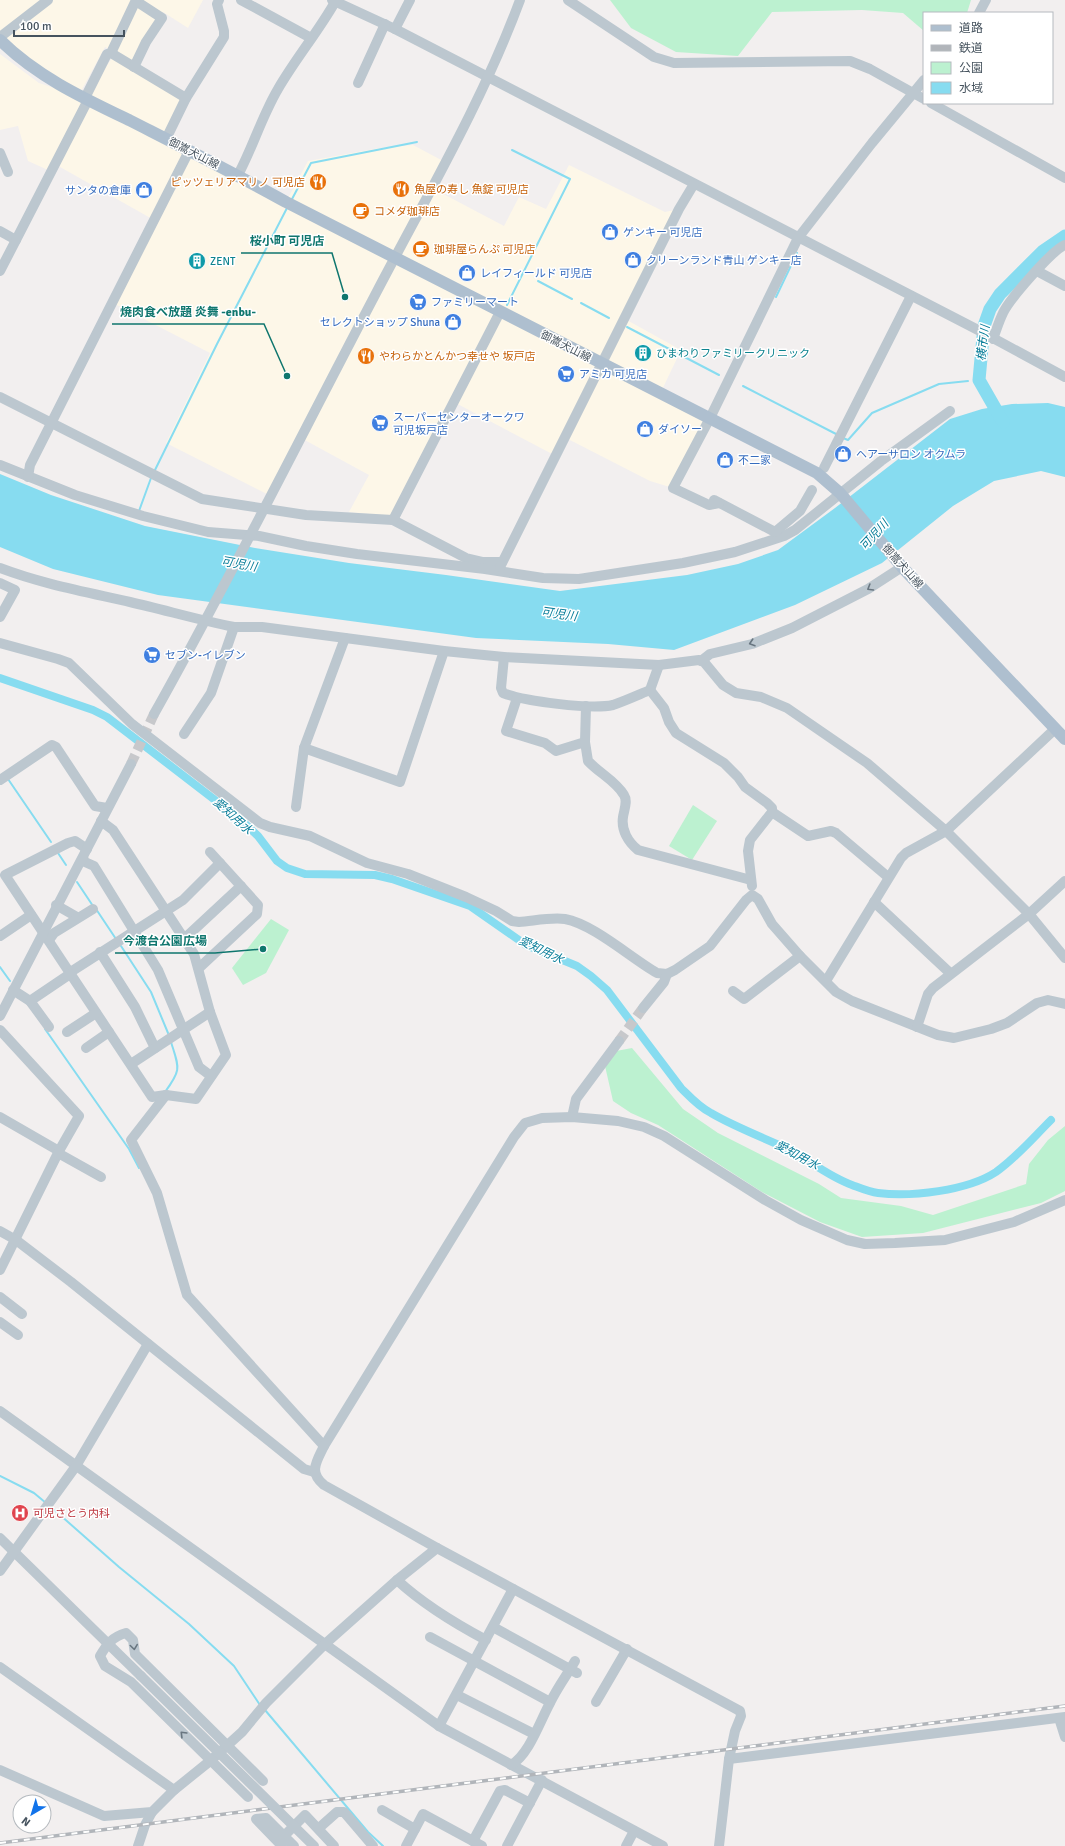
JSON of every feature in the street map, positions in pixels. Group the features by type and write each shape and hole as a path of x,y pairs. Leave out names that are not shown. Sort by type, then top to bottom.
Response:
{"main road":[{"name":"御嵩犬山線","path":"0,40 21,60 48,78 86,99 238,175 289,204 817,473 840,494 902,567 1065,739"}],"street":[{"path":"0,36 48,0"},
{"path":"166,139 186,98 224,38 224,30 217,4 219,0"},
{"path":"241,0 311,38"},
{"path":"395,29 410,0"},
{"path":"154,714 206,622 247,540 265,509 432,188 500,52 520,0"},
{"path":"568,0 654,56 674,63 850,61 923,98"},
{"path":"980,12 986,0"},
{"path":"0,271 107,54 111,53 136,1 162,18 146,42 134,67"},
{"path":"238,175 277,90 297,56 323,24 334,1 395,29 980,331 1065,377"},
{"path":"358,83 385,24"},
{"path":"111,53 186,98"},
{"path":"719,503 709,505 673,488 710,418 798,238 923,81"},
{"path":"933,104 1065,178"},
{"path":"28,477 30,465 189,150"},
{"path":"0,153 8,172"},
{"path":"501,566 679,209 694,184"},
{"path":"0,231 16,240"},
{"path":"993,339 1003,312 1037,271 1065,245"},
{"path":"1037,271 1065,286"},
{"path":"824,468 911,296"},
{"path":"393,520 500,312"},
{"path":"0,397 202,499 306,515 393,520 466,558 544,578 579,579 683,563 734,552 784,536 918,432 950,411"},
{"path":"0,465 75,495 137,514 247,540 259,536 306,546 357,554 501,566"},
{"path":"686,487 775,532 800,511 812,490"},
{"path":"780,528 791,532"},
{"path":"0,568 22,576 70,589 130,602 206,622 234,626 262,627 444,651 504,657 659,665 701,661 710,654 752,644 792,628 868,589 902,567"},
{"path":"0,583 15,590 0,617"},
{"path":"184,734 211,692 234,626"},
{"path":"296,807 304,748 345,638"},
{"path":"0,643 69,663 132,724 260,823 270,827 310,836 367,863 408,874 466,897 496,911 512,921 519,922 563,919 573,921 588,928 657,973 667,974"},
{"path":"304,748 400,782 444,651"},
{"path":"504,657 501,688 503,693 517,698 586,706 612,705 650,690 659,665"},
{"path":"701,661 723,686 736,693 761,698 787,708 867,763 946,831 1029,914 1065,958"},
{"path":"650,690 664,708 669,722 676,733 724,763 738,777 745,787 770,805 772,812 808,836 831,831 836,832 888,878"},
{"path":"517,698 506,731 545,743 556,751 585,742"},
{"path":"586,706 585,742 588,761 617,786 626,800 623,820 626,835 630,844 638,850 751,880"},
{"path":"826,981 900,858 906,853 946,831 1055,729"},
{"path":"0,780 52,745 56,747 96,806 107,808"},
{"path":"0,1016 13,990 46,937 56,906 131,764"},
{"path":"752,895 748,850 750,840 772,812"},
{"path":"101,821 113,830 194,954 199,968 210,1012 226,1055 196,1099 166,1095 152,1097 69,974 46,937 2,874 68,842 75,841 85,853 85,862 94,866 158,970 199,1067 211,1076"},
{"path":"199,968 257,914 258,905 210,852"},
{"path":"30,1001 100,952 183,900 220,863"},
{"path":"917,1027 928,994 933,988 950,973 1029,914 1065,881"},
{"path":"184,940 241,886"},
{"path":"643,1008 664,982 667,974 710,946 746,900 752,895"},
{"path":"752,895 758,899 772,924 800,956 836,992 852,1001 938,1035 954,1038 991,1029 1007,1023 1037,1003 1048,1000 1065,1004"},
{"path":"874,902 950,973"},
{"path":"56,906 77,917"},
{"path":"46,937 77,917 93,909"},
{"path":"0,936 31,915"},
{"path":"100,952 135,1007 155,1048"},
{"path":"733,991 744,999 800,956"},
{"path":"13,990 30,1001 49,1027"},
{"path":"131,1064 210,1012"},
{"path":"66,1032 96,1013"},
{"path":"0,1030 79,1116 59,1152 0,1270"},
{"path":"86,1048 109,1032"},
{"path":"572,1117 576,1098 619,1041"},
{"path":"166,1095 131,1140 157,1193 187,1295 324,1446"},
{"path":"0,1117 100,1177"},
{"path":"718,1846 728,1759 735,1731 741,1716 740,1711 437,1548 324,1485 316,1479 314,1472 315,1466 324,1446 514,1137 525,1123 542,1118 572,1117 618,1120 644,1127 664,1136 765,1200 800,1220 847,1240 865,1244 894,1244 945,1240 1014,1222 1065,1200"},
{"path":"0,1232 16,1240 304,1468 314,1472"},
{"path":"0,1297 22,1314"},
{"path":"0,1322 18,1335"},
{"path":"0,1571 76,1466 148,1344"},
{"path":"0,1411 439,1726 663,1846"},
{"path":"0,1538 314,1846"},
{"path":"139,1846 145,1825 152,1812 174,1790 210,1761 242,1732 262,1707 325,1644 397,1580 437,1548"},
{"path":"397,1580 411,1593 445,1618 486,1640"},
{"path":"439,1726 513,1589"},
{"path":"493,1626 574,1668 550,1702 525,1751 516,1762 511,1765"},
{"path":"248,1798 132,1682 105,1666 100,1656 107,1643 118,1636 126,1634 133,1640 135,1654 263,1781"},
{"path":"430,1637 550,1702"},
{"path":"596,1702 627,1650"},
{"path":"0,1667 174,1790"},
{"path":"456,1695 534,1734"},
{"path":"728,1759 1062,1717 1065,1737"},
{"path":"0,1770 104,1816 152,1812"},
{"path":"507,1846 542,1780"},
{"path":"406,1846 423,1814 478,1844 500,1791 505,1790 530,1803"},
{"path":"382,1810 415,1829"},
{"path":"318,1828 337,1812 344,1812 373,1846"},
{"path":"284,1836 305,1815 334,1846"},
{"path":"282,1846 256,1819 266,1818 294,1846"},
{"path":"626,1846 634,1831"}],"shaded area":[{"path":"0,0 203,0 188,28 163,12 140,46 133,61 105,47 80,93 46,74 0,34"},
{"path":"0,54 39,83 85,98 112,58 182,100 166,130 184,148 286,202 308,161 380,148 413,145 445,162 432,188 504,226 519,197 546,209 569,165 665,212 679,209 625,319 681,350 660,394 710,418 673,488 650,481 566,438 556,456 450,400 390,516 349,512 369,475 301,438 271,496 166,443 210,353 113,303 154,220 53,163 48,170 28,161 18,126 0,130"}],"green space":[{"path":"610,0 971,0 967,12 923,12 923,30 903,13 862,10 772,12 738,56 676,52 631,28"},
{"path":"693,805 717,821 692,860 669,846"},
{"path":"271,919 289,930 266,973 243,985 232,968"},
{"path":"632,1048 683,1109 718,1133 819,1184 841,1198 901,1206 933,1215 1026,1184 1029,1164 1048,1140 1065,1126 1065,1191 1041,1203 923,1233 862,1237 820,1222 762,1192 658,1125 631,1113 613,1101 605,1066 616,1051"}],"water":[{"name":"可児川","path":"1048,403 1065,407 1065,477 1041,471 994,481 953,506 882,563 795,605 674,650 608,644 476,638 158,595 53,569 0,547 0,474 51,495 145,526 255,548 349,563 560,591 687,575 738,564 778,550 950,419 982,409 1012,404"}],"waterway":[{"path":"291,201 311,163 417,142"},
{"path":"507,305 570,179 512,150"},
{"path":"154,472 217,344 287,208"},
{"name":"横市川","path":"1003,422 979,380 984,326 990,309 1000,294 1043,251 1065,236"},
{"path":"776,297 797,253"},
{"path":"538,281 572,299"},
{"path":"581,303 609,318"},
{"path":"627,327 719,375"},
{"path":"843,438 848,440 872,413 939,384 968,381"},
{"path":"743,386 838,435"},
{"path":"139,511 151,478"},
{"name":"愛知用水","path":"0,678 93,710 107,717 241,820 258,836 277,861 287,868 305,874 375,875 392,879 470,906 526,945 577,966 607,990 681,1088 699,1105 730,1123 788,1149 844,1182 871,1192 891,1194 938,1191 970,1184 984,1179 996,1172 1017,1154 1051,1120"},
{"path":"8,779 51,842"},
{"path":"58,853 66,865"},
{"path":"77,882 93,906"},
{"path":"96,909 116,939"},
{"path":"121,946 151,992 168,1033"},
{"path":"0,967 10,981"},
{"path":"45,1029 129,1149 139,1168"},
{"path":"165,1092 174,1078 177,1068 176,1058 171,1042"},
{"path":"0,1476 34,1493 46,1503"},
{"path":"51,1507 119,1567 189,1624 234,1666 260,1705"},
{"path":"265,1710 368,1832 383,1846"}],"tunnel":[{"path":"131,764 154,714"},
{"path":"619,1041 643,1008"}],"railway":[{"path":"0,1843 1065,1706"}],"place":[{"name":"ピッツェリアマリノ 可児店","path":"318,182"},
{"name":"魚屋の寿し 魚錠 可児店","path":"401,189"},
{"name":"サンタの倉庫","path":"144,190"},
{"name":"コメダ珈琲店","path":"361,211"},
{"name":"ゲンキー 可児店","path":"610,232"},
{"name":"珈琲屋らんぷ 可児店","path":"421,249"},
{"name":"クリーンランド青山 ゲンキー店","path":"633,260"},
{"name":"ZENT","path":"197,261"},
{"name":"レイフィールド 可児店","path":"467,273"},
{"name":"桜小町 可児店","path":"345,297"},
{"name":"ファミリーマート","path":"418,302"},
{"name":"セレクトショップ Shuna","path":"453,322"},
{"name":"ひまわりファミリークリニック","path":"643,353"},
{"name":"やわらかとんかつ幸せや 坂戸店","path":"366,356"},
{"name":"アミカ 可児店","path":"566,374"},
{"name":"焼肉食べ放題 炎舞 ‐enbu‐","path":"287,376"},
{"name":"スーパーセンターオークワ 可児坂戸店","path":"380,423"},
{"name":"ダイソー","path":"645,429"},
{"name":"ヘアーサロン オクムラ","path":"843,454"},
{"name":"不二家","path":"725,460"},
{"name":"セブン-イレブン","path":"152,655"},
{"name":"今渡台公園広場","path":"263,949"},
{"name":"可児さとう内科","path":"20,1513"}]}
